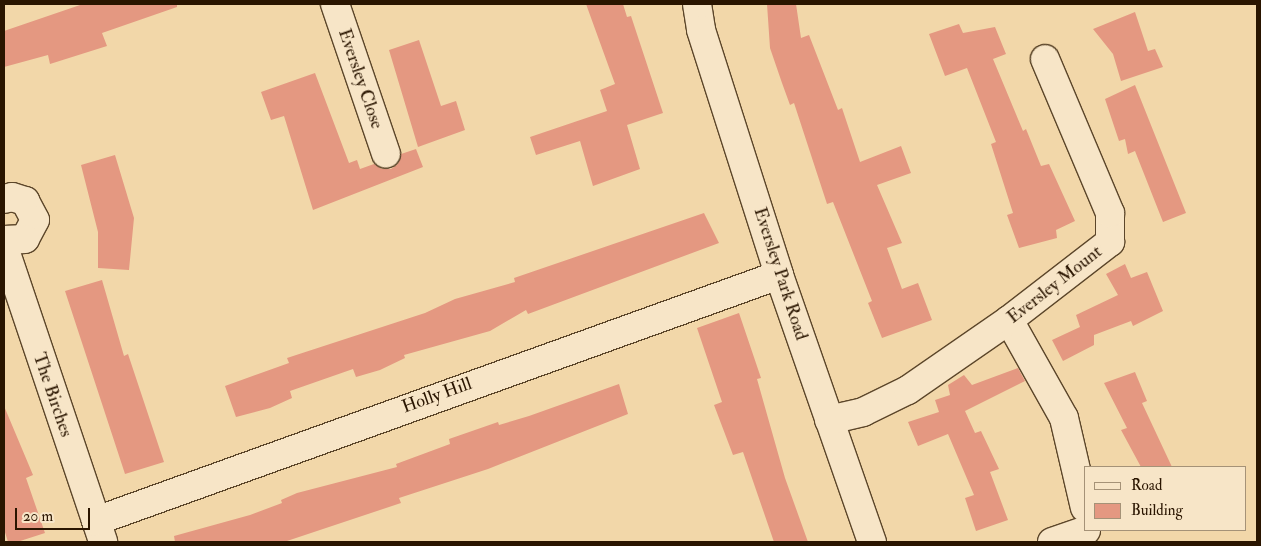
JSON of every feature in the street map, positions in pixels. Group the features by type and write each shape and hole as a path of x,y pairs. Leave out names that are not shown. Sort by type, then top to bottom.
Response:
{"street":[{"name":"Eversley Close","path":"334,4 386,154"},
{"name":"Eversley Park Road","path":"697,4 701,30 779,275 872,542"},
{"name":"Eversley Mount","path":"829,420 863,412 908,390 1009,320 1110,242 1110,213 1045,59"},
{"path":"4,199 12,197 26,201 35,220 25,239 4,240"},
{"name":"The Birches","path":"4,247 100,532"},
{"name":"Holly Hill","path":"100,532 779,275"},
{"path":"1009,320 1064,418 1084,504"},
{"path":"1052,542 1084,531"}],"building":[{"path":"83,4 177,4 177,7 102,33 107,46 50,64 48,55 4,67 4,31"},
{"path":"586,4 623,4 627,17 631,16 663,113 627,125 640,169 593,186 580,141 536,155 530,137 607,111 600,90 615,84"},
{"path":"767,4 796,4 801,38 809,35 838,110 842,108 860,162 901,146 911,173 877,185 902,243 887,248 902,289 918,283 932,320 882,338 868,303 872,301 833,202 827,204 794,103 790,105 782,83 770,48"},
{"path":"1135,12 1148,51 1155,49 1163,67 1121,81 1113,54 1093,29"},
{"path":"959,24 963,33 995,27 1006,54 993,59 1023,131 1026,129 1041,166 1049,164 1075,221 1056,230 1057,238 1019,248 1007,215 1013,213 991,144 996,142 967,68 945,76 929,34"},
{"path":"419,40 441,106 456,101 465,130 418,147 389,50"},
{"path":"315,73 349,163 357,160 360,169 374,164 382,169 391,169 398,164 401,154 416,149 423,167 313,210 284,116 271,120 261,92"},
{"path":"1135,85 1186,213 1163,222 1135,151 1128,154 1125,139 1119,141 1105,99"},
{"path":"115,155 134,218 129,270 98,268 98,232 81,165"},
{"path":"704,213 719,243 528,314 526,310 490,331 404,355 405,358 380,370 356,377 353,369 290,391 292,398 270,408 236,417 225,386 289,363 287,358 425,313 455,299 515,282 514,278"},
{"path":"1125,264 1131,278 1147,272 1163,311 1133,326 1131,321 1094,335 1094,345 1063,361 1052,340 1080,327 1076,315 1118,295 1106,274"},
{"path":"102,280 124,356 128,354 164,462 125,474 65,291"},
{"path":"739,313 761,378 757,379 785,478 808,542 774,542 743,452 733,455 714,405 722,402 697,328"},
{"path":"1018,368 1025,381 965,411 975,433 981,431 999,469 990,472 1008,520 976,531 965,498 974,495 948,434 918,446 908,422 939,412 935,400 950,395 948,385 964,375 972,385"},
{"path":"1135,372 1147,401 1142,403 1172,466 1140,466 1121,430 1127,428 1104,383"},
{"path":"619,384 628,414 488,469 399,498 401,503 284,542 175,542 174,536 250,515 282,503 281,500 297,493 397,467 396,464 450,444 449,439 498,422 499,425 529,416"},
{"path":"4,406 33,475 26,478 45,533 17,542 8,542 4,529"}]}
